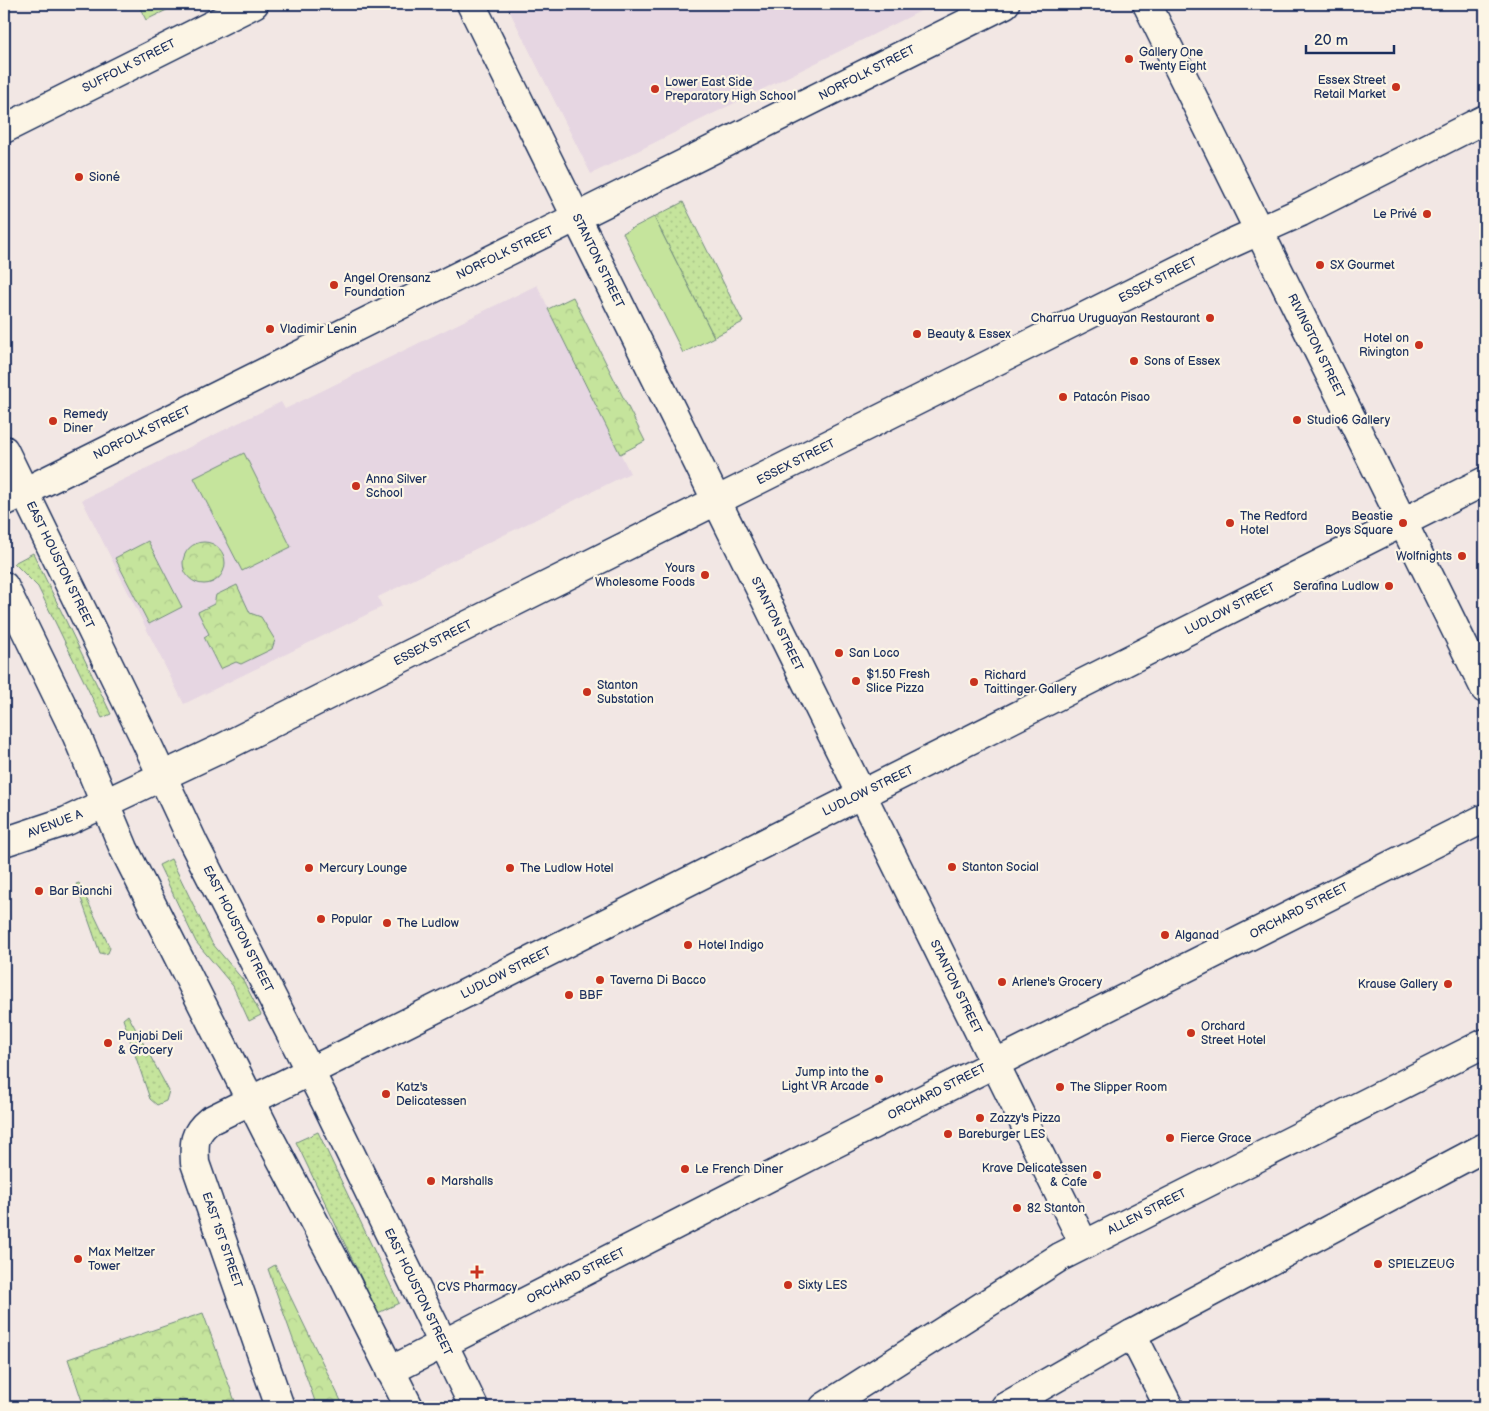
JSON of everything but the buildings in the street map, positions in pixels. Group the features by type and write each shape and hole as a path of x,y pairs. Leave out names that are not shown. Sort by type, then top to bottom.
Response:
{"street":[{"name":"SUFFOLK STREET","path":"4,129 254,4"},
{"name":"STANTON STREET","path":"470,4 1084,1244"},
{"name":"NORFOLK STREET","path":"14,497 1005,4"},
{"name":"RIVINGTON STREET","path":"1147,4 1485,689"},
{"name":"ESSEX STREET","path":"105,803 222,748 1485,119"},
{"name":"EAST HOUSTON STREET","path":"4,450 14,497 163,776 203,861 310,1071 474,1407"},
{"name":"LUDLOW STREET","path":"251,1099 1485,482"},
{"path":"4,586 77,736 124,849 266,1131 344,1278 409,1407"},
{"name":"AVENUE A","path":"4,842 66,821 105,803"},
{"name":"ORCHARD STREET","path":"390,1371 994,1064 1485,818"},
{"name":"ALLEN STREET","path":"824,1407 1060,1257 1485,1043"},
{"name":"EAST 1ST STREET","path":"251,1099 215,1116 201,1127 195,1137 195,1163 280,1407"},
{"path":"1005,1407 1132,1334 1485,1147"},
{"path":"1132,1334 1169,1407"}],"shaded area":[{"name":"Lower East Side Preparatory High School","path":"506,4 935,4 591,174"},
{"name":"Anna Silver School","path":"537,285 630,473 378,597 382,607 184,704 82,500 281,402 285,409"}],"green space":[{"path":"138,4 177,4 177,5 146,20"},
{"path":"683,202 743,322 714,337 654,217"},
{"path":"654,217 714,337 683,353 623,233"},
{"path":"573,297 645,441 620,454 548,309"},
{"path":"244,453 291,547 242,571 194,478"},
{"path":"148,541 182,607 149,624 115,558"},
{"path":"204,542 219,548 225,563 219,578 204,584 189,578 183,563 189,548"},
{"path":"33,553 111,714 102,718 38,587 14,563"},
{"path":"237,585 250,613 261,617 275,640 272,649 241,664 236,662 220,669 204,637 209,634 198,612 214,604 216,595"},
{"path":"171,859 212,943 243,980 261,1015 249,1021 233,986 196,942 159,865"},
{"path":"79,883 110,948 108,953 100,953 76,884"},
{"path":"128,1015 169,1091 166,1101 157,1105 150,1099 123,1019"},
{"path":"318,1132 399,1303 378,1313 296,1142"},
{"path":"275,1265 344,1407 317,1407 268,1269"},
{"path":"203,1313 237,1407 84,1407 68,1359"}],"place":[{"name":"Gallery One Twenty Eight","path":"1129,59"},
{"name":"Essex Street Retail Market","path":"1396,87"},
{"name":"Lower East Side Preparatory High School","path":"655,89"},
{"name":"Sioné","path":"79,177"},
{"name":"Le Privé","path":"1427,214"},
{"name":"SX Gourmet","path":"1320,265"},
{"name":"Angel Orensanz Foundation","path":"334,285"},
{"name":"Charrua Uruguayan Restaurant","path":"1210,318"},
{"name":"Vladimir Lenin","path":"270,329"},
{"name":"Beauty & Essex","path":"917,334"},
{"name":"Hotel on Rivington","path":"1419,345"},
{"name":"Sons of Essex","path":"1134,361"},
{"name":"Patacón Pisao","path":"1063,397"},
{"name":"Studio6 Gallery","path":"1297,420"},
{"name":"Remedy Diner","path":"53,421"},
{"name":"Anna Silver School","path":"356,486"},
{"name":"The Redford Hotel","path":"1230,523"},
{"name":"Beastie Boys Square","path":"1403,523"},
{"name":"Wolfnights","path":"1462,556"},
{"name":"Yours Wholesome Foods","path":"705,575"},
{"name":"Serafina Ludlow","path":"1389,586"},
{"name":"San Loco","path":"839,653"},
{"name":"$1.50 Fresh Slice Pizza","path":"856,681"},
{"name":"Richard Taittinger Gallery","path":"974,682"},
{"name":"Stanton Substation","path":"587,692"},
{"name":"Stanton Social","path":"952,867"},
{"name":"Mercury Lounge","path":"309,868"},
{"name":"The Ludlow Hotel","path":"510,868"},
{"name":"Bar Bianchi","path":"39,891"},
{"name":"Popular","path":"321,919"},
{"name":"The Ludlow","path":"387,923"},
{"name":"Alganad","path":"1165,935"},
{"name":"Hotel Indigo","path":"688,945"},
{"name":"Taverna Di Bacco","path":"600,980"},
{"name":"Arlene's Grocery","path":"1002,982"},
{"name":"Krause Gallery","path":"1448,984"},
{"name":"BBF","path":"569,995"},
{"name":"Orchard Street Hotel","path":"1191,1033"},
{"name":"Punjabi Deli & Grocery","path":"108,1043"},
{"name":"Jump into the Light VR Arcade","path":"879,1079"},
{"name":"The Slipper Room","path":"1060,1087"},
{"name":"Katz's Delicatessen","path":"386,1094"},
{"name":"Zazzy's Pizza","path":"980,1118"},
{"name":"Bareburger LES","path":"948,1134"},
{"name":"Fierce Grace","path":"1170,1138"},
{"name":"Le French Diner","path":"685,1169"},
{"name":"Krave Delicatessen & Cafe","path":"1097,1175"},
{"name":"Marshalls","path":"431,1181"},
{"name":"82 Stanton","path":"1017,1208"},
{"name":"Max Meltzer Tower","path":"78,1259"},
{"name":"SPIELZEUG","path":"1378,1264"},
{"name":"CVS Pharmacy","path":"477,1272"},
{"name":"Sixty LES","path":"788,1285"}]}
